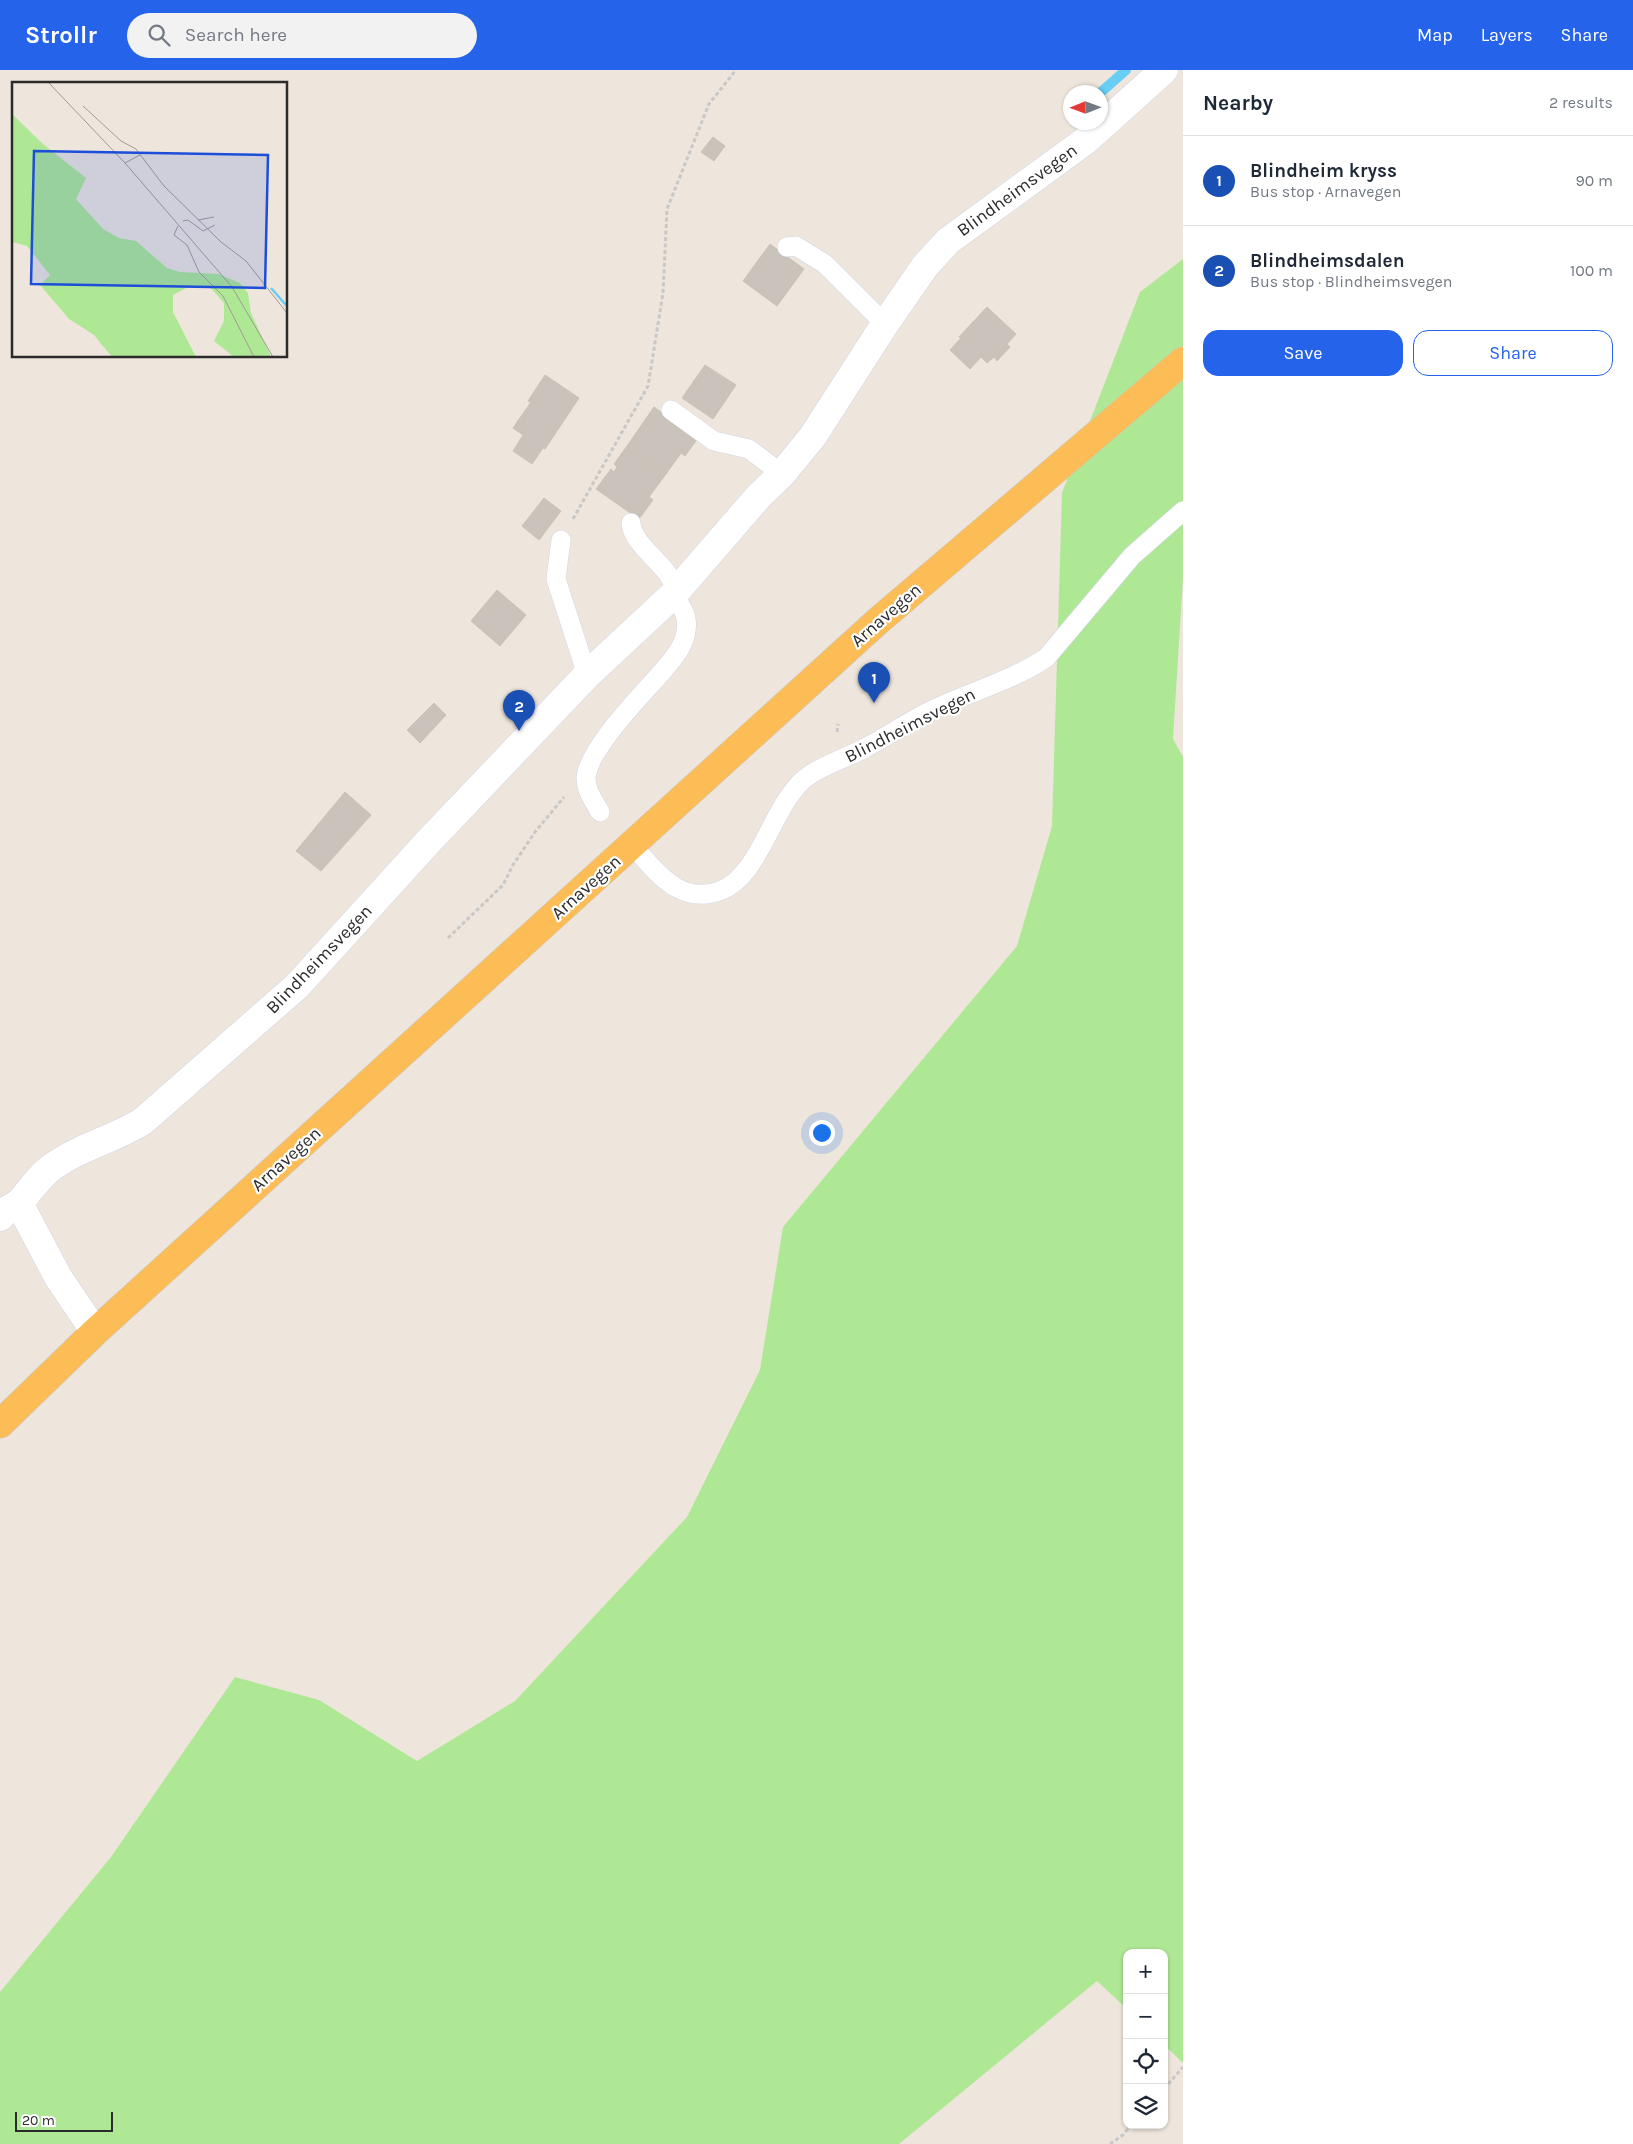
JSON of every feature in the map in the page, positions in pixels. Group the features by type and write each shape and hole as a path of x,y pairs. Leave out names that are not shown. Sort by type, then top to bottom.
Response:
{"highway":[{"name":"Arnavegen","path":"0,1424 95,1332 878,621 1183,361"}],"street":[{"name":"Blindheimsvegen","path":"95,1332 10,1210 46,1172 65,1159 128,1130 143,1121 297,986 428,842 587,675 674,594 758,497 782,474 813,436 925,266 948,241 1084,141 1164,70"}],"lane":[{"path":"787,247 796,246 826,264 885,324"},
{"path":"671,410 714,440 749,449 782,474"},
{"name":"Blindheimsvegen","path":"642,856 673,886 684,892 698,896 723,890 737,880 750,864 786,802 798,785 811,774 863,749 932,711 1029,669 1046,658 1132,556 1183,511"},
{"path":"600,812 589,793 587,783 586,777 590,762 600,744 678,653 686,633 686,620 682,605 674,594 672,580 631,529 631,523"},
{"path":"561,540 556,579 587,675"}],"path":[{"path":"561,540 648,386 662,293 667,210 709,104 736,70"},
{"path":"448,938 504,885 513,865 534,832 562,798 587,783"},
{"path":"1168,2084 1183,2067"},
{"path":"1110,2144 1128,2129"}],"green space":[{"path":"1183,259 1183,577 1173,739 1183,757 1183,2063 1168,2049 1168,1949 1123,1949 1123,2005 1097,1981 899,2144 0,2144 0,1992 111,1857 235,1677 319,1700 417,1761 515,1701 687,1517 760,1370 783,1227 1017,946 1052,826 1062,493 1140,292"}],"building":[{"path":"713,137 725,146 714,161 701,152"},
{"path":"770,244 804,269 777,306 743,281"},
{"path":"987,307 1016,334 1007,344 1010,347 997,361 994,357 987,363 981,357 970,369 950,350 961,338 959,337"},
{"path":"705,365 736,385 713,419 682,398"},
{"path":"545,375 579,398 545,449 543,448 532,464 513,451 523,435 513,428 531,402 528,401"},
{"path":"654,407 698,438 685,456 681,453 666,474 627,446"},
{"path":"627,446 666,474 649,497 653,500 639,519 596,489 611,469 614,472 617,467 614,464"},
{"path":"544,498 561,511 539,540 522,526"},
{"path":"497,590 526,615 500,646 471,621"},
{"path":"434,703 446,715 420,743 407,730"},
{"path":"345,792 371,815 321,871 296,851"}],"waterway":[{"path":"1108,86 1126,70"}],"place":[{"name":"Blindheim kryss","path":"874,703"},
{"name":"Blindheimsdalen","path":"519,731"}]}
